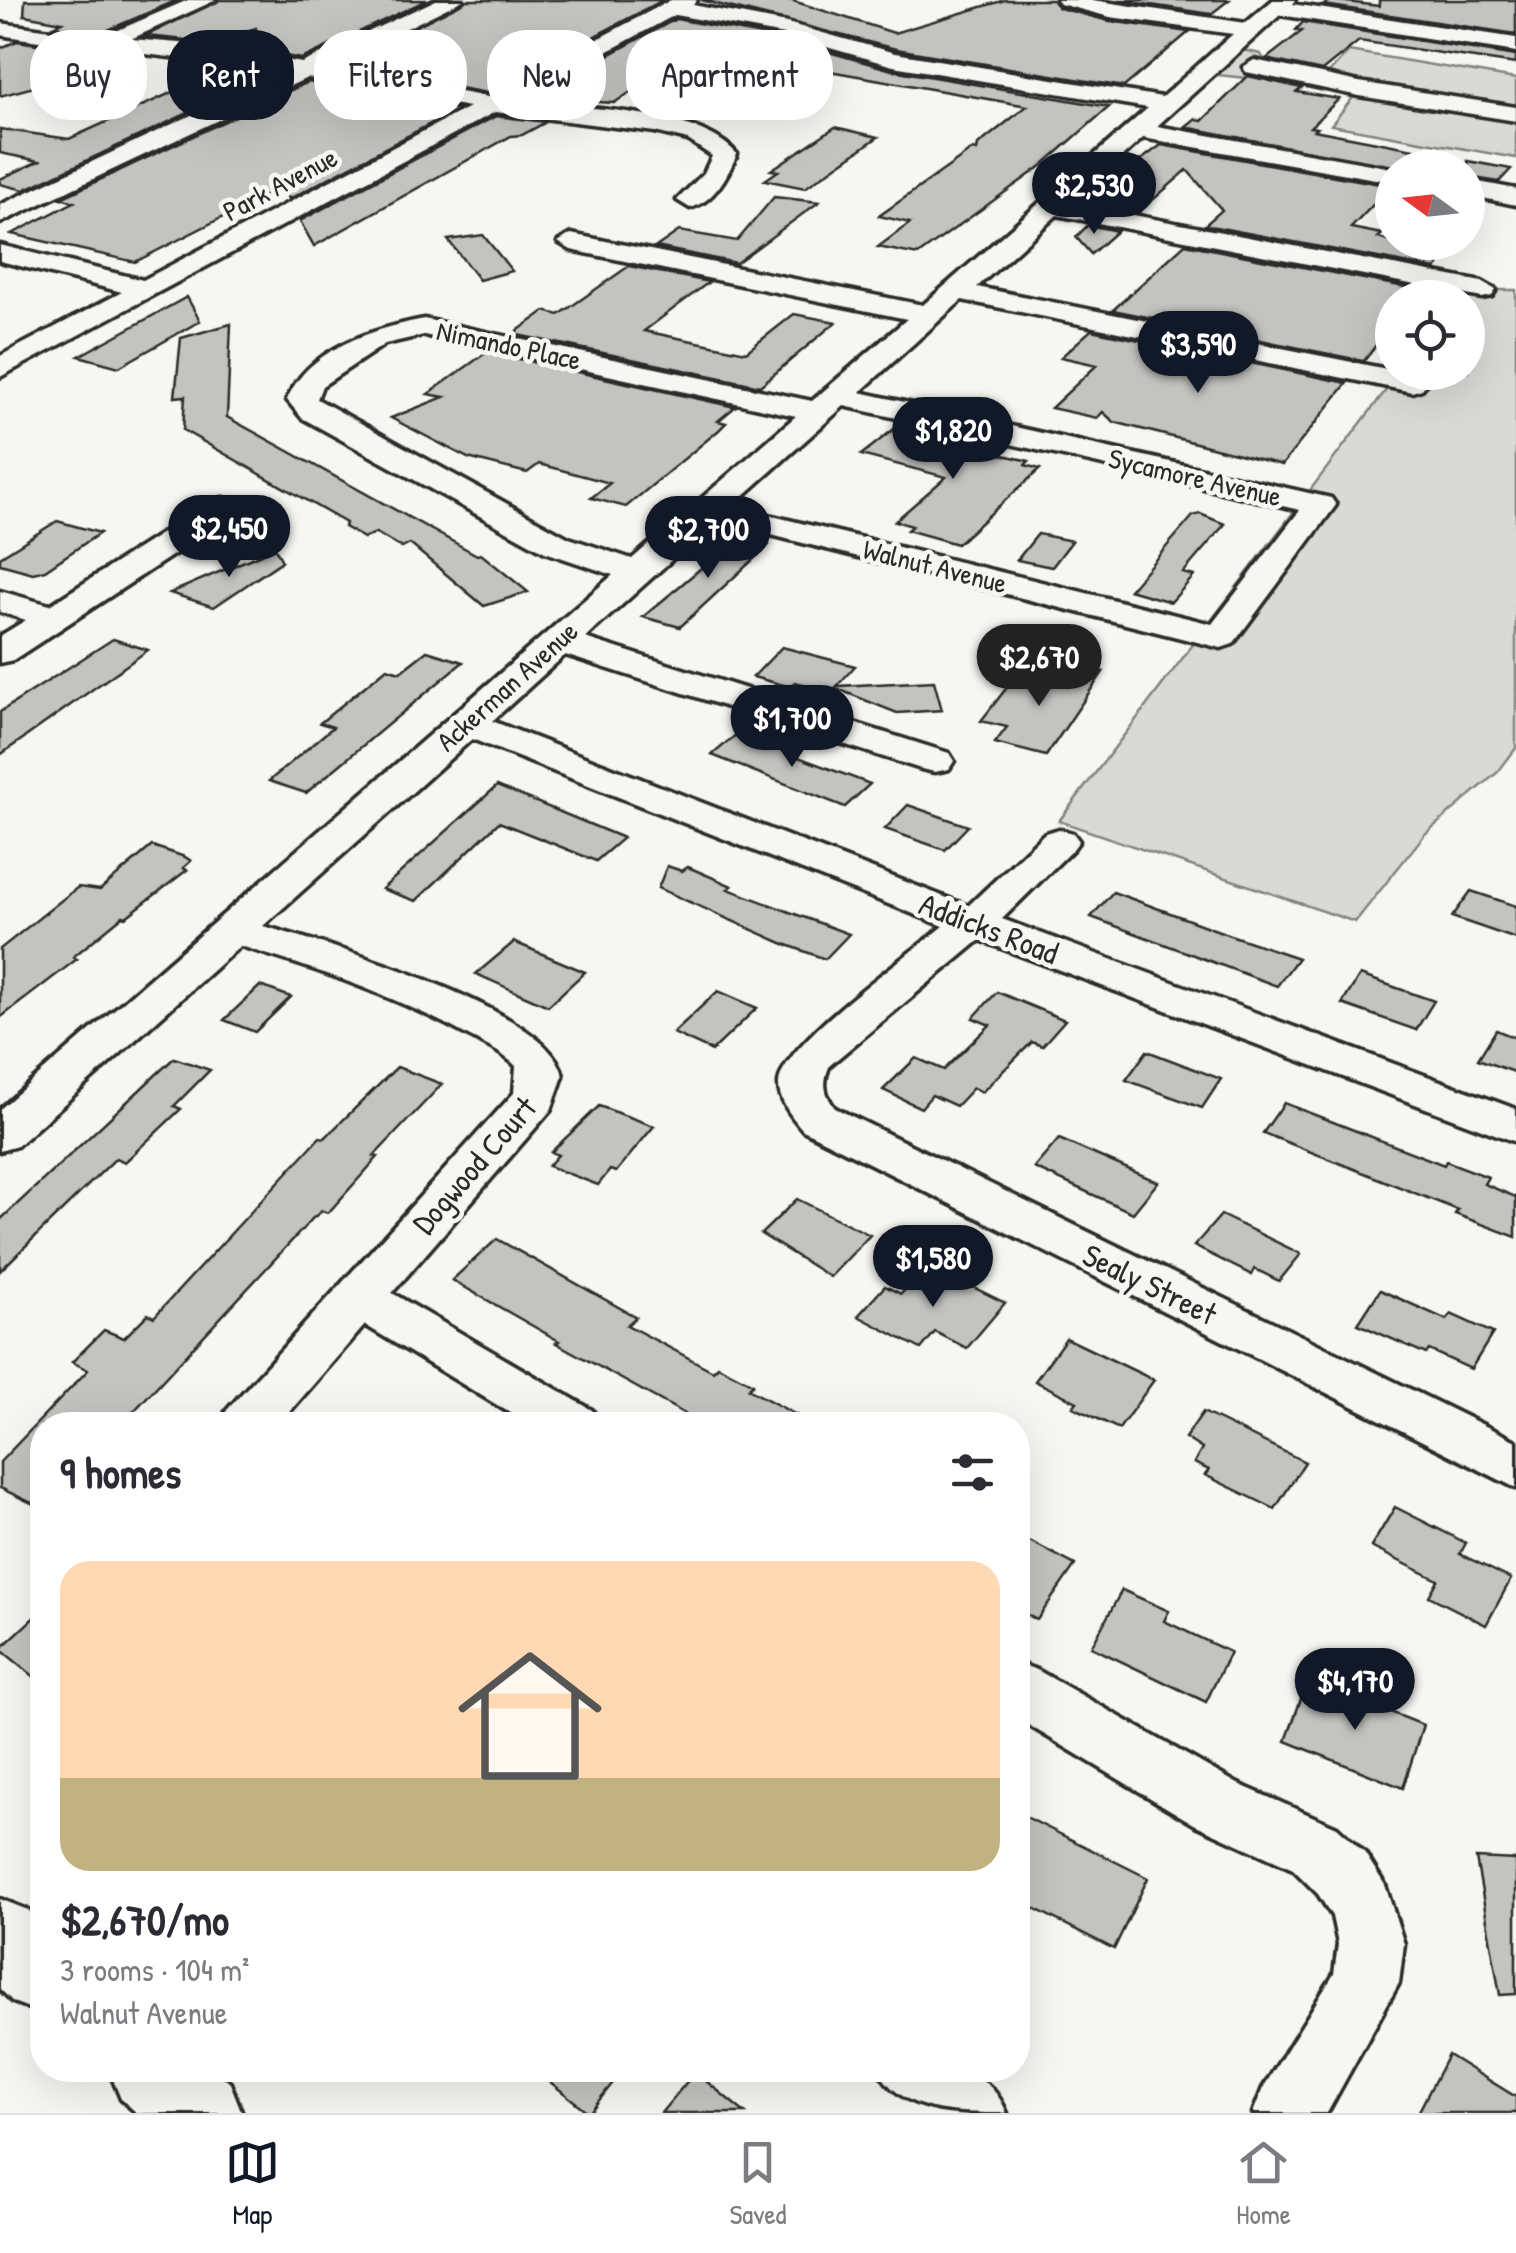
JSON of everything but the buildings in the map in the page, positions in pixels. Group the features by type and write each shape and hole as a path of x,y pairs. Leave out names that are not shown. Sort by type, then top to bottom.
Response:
{"main road":[{"path":"0,1937 30,1963"},
{"path":"165,2082 200,2113"}],"street":[{"path":"134,30 206,0"},
{"path":"0,215 453,0"},
{"path":"1067,0 1249,30"},
{"path":"680,4 893,58 1164,104"},
{"name":"Park Avenue","path":"606,44 680,4"},
{"path":"1280,4 1516,45"},
{"name":"Ackerman Avenue","path":"0,1134 1280,4"},
{"path":"0,29 30,33"},
{"path":"147,47 184,50 487,104"},
{"path":"1225,50 1252,57 1254,66"},
{"path":"1201,71 1240,71 1254,66 1359,89 1516,114"},
{"name":"Park Avenue","path":"3,366 487,108"},
{"path":"606,119 656,125 722,148 724,161 690,200"},
{"path":"1135,129 1375,172"},
{"path":"1485,191 1516,197"},
{"path":"1048,206 1430,280"},
{"path":"571,242 926,314"},
{"path":"0,254 145,289"},
{"path":"954,290 1375,375"},
{"name":"Nimando Place","path":"636,572 556,545 313,412 302,400 302,391 309,382 376,337 424,327 826,403"},
{"name":"Sycamore Avenue","path":"826,403 1320,505 1221,637"},
{"path":"0,652 223,508"},
{"name":"Walnut Avenue","path":"707,508 1221,637"},
{"path":"0,601 54,616"},
{"path":"558,640 935,760"},
{"name":"Addicks Road","path":"465,723 974,923 1516,1126"},
{"name":"Sealy Street","path":"1059,842 974,923 814,1055 804,1069 800,1086 804,1102 819,1119 1516,1466"},
{"name":"Dogwood Court","path":"231,930 359,967 418,990 527,1050 538,1064 542,1081 535,1099 257,1412"},
{"path":"358,1297 551,1412"},
{"path":"1030,1696 1216,1804 1315,1848 1341,1873 1362,1906 1372,1944 1366,1984 1288,2113"},
{"path":"929,2082 972,2113"}],"shaded area":[{"path":"1238,49 1260,54 1267,62 1325,77 1349,51 1516,79 1516,158 1331,125 1359,90 1291,74 1256,79 1198,73"},
{"path":"1485,290 1516,290 1516,748 1498,772 1425,834 1355,922 1059,821 1386,390 1485,390"}]}
